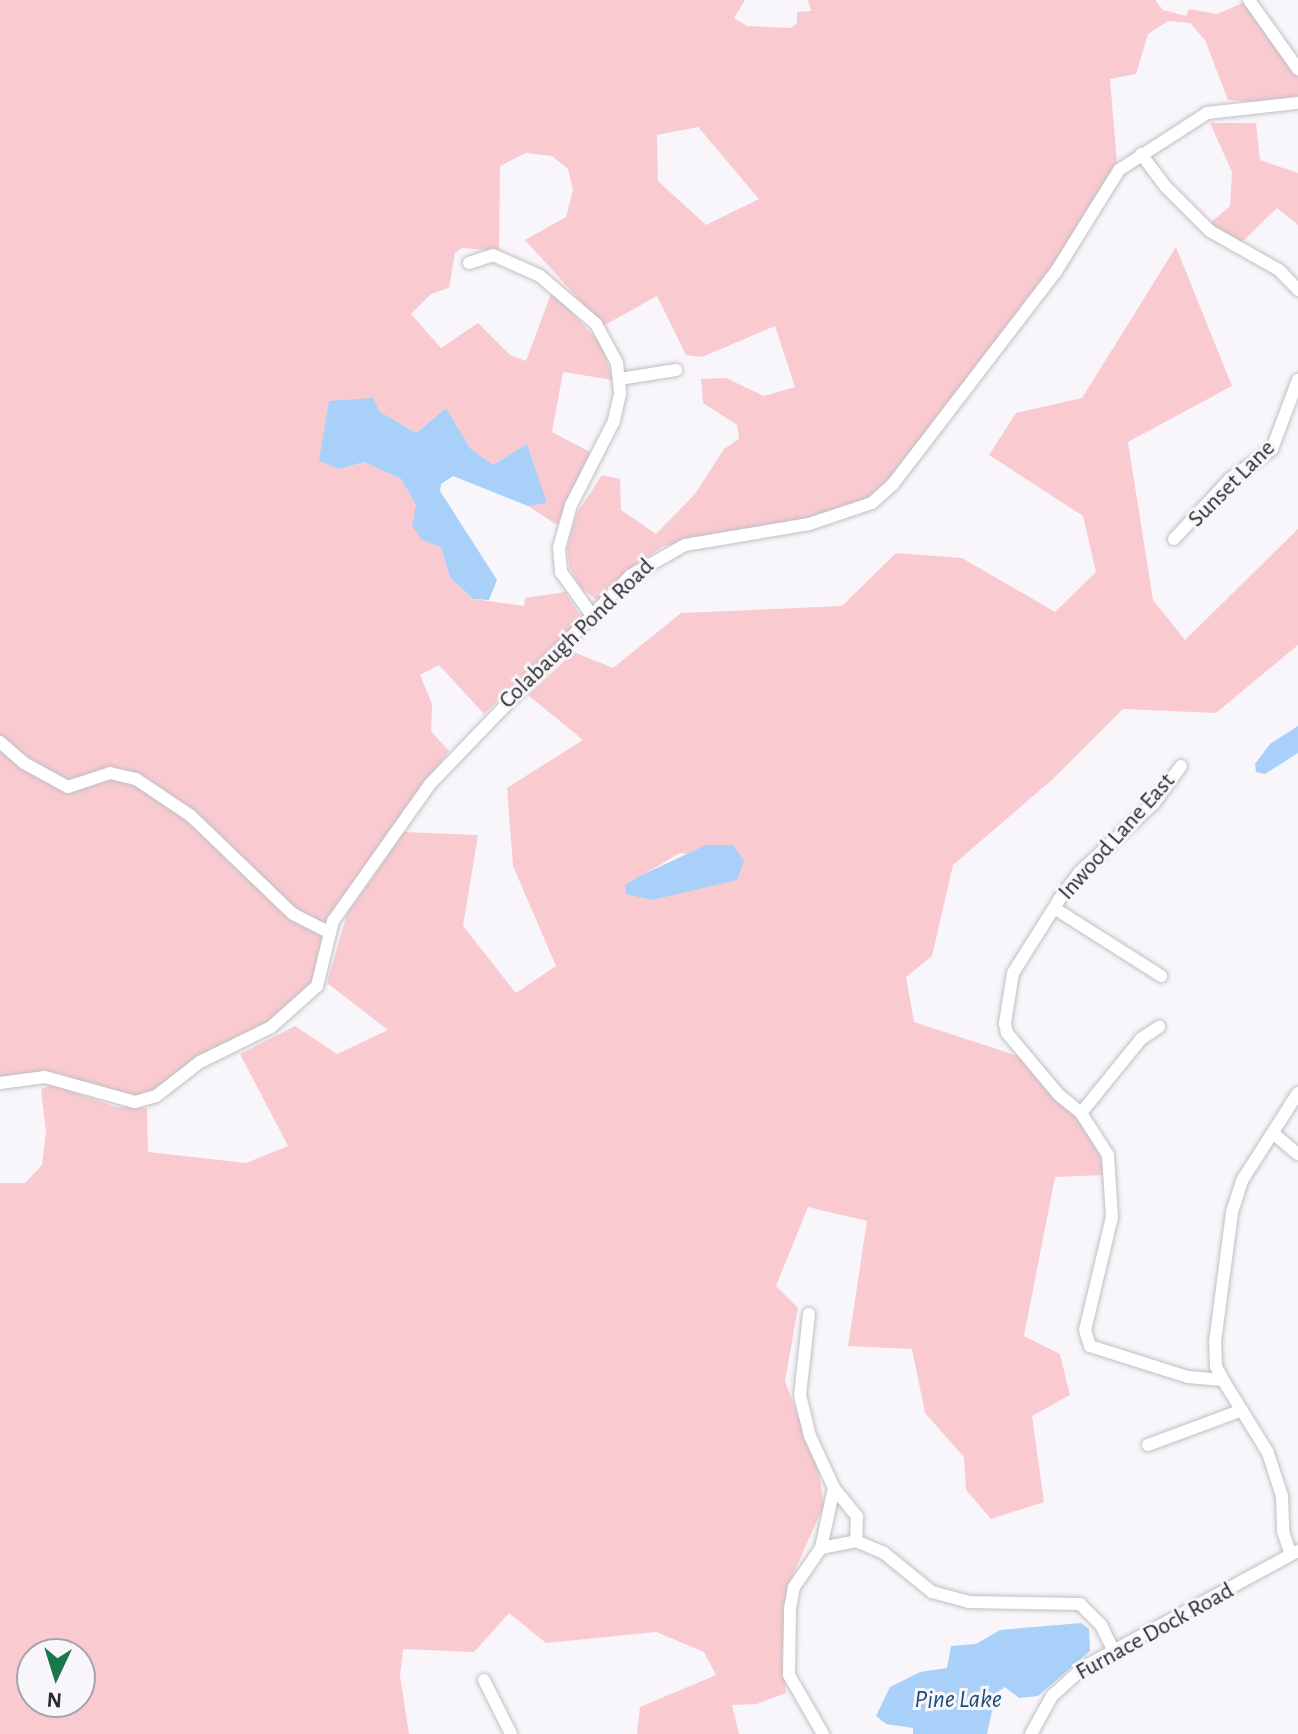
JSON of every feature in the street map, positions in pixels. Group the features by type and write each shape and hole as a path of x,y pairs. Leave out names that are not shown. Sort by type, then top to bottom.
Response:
{"street":[{"path":"1249,0 1298,69"},
{"name":"Colabaugh Pond Road","path":"0,1083 45,1077 124,1101 156,1096 200,1062 271,1027 310,995 322,975 328,932 343,903 455,753 591,614 644,565 674,549 822,521 860,509 883,495 1068,254 1109,182 1141,154 1207,113 1298,103"},
{"path":"1141,154 1165,186 1210,231 1279,270 1298,290"},
{"path":"469,263 493,255 540,276 596,324 611,347 620,379 614,421 571,505 559,548 561,572 591,614"},
{"path":"620,379 676,370"},
{"name":"Sunset Lane","path":"1174,539 1230,479 1272,449 1298,380"},
{"path":"0,742 24,763 68,787 110,773 136,779 191,816 293,914 328,932"},
{"name":"Inwood Lane East","path":"1181,766 1154,803 1079,873 1054,908 1013,973 1005,1023 1007,1033 1059,1095 1081,1113 1104,1143 1113,1195 1085,1330 1090,1346 1188,1377 1223,1380"},
{"name":"Inwood Lane East","path":"1054,908 1161,976"},
{"path":"1081,1113 1141,1039 1159,1027"},
{"path":"1294,1553 1283,1531 1282,1496 1268,1453 1216,1366 1215,1342 1232,1212 1243,1179 1298,1093"},
{"path":"1274,1134 1298,1154"},
{"path":"809,1314 800,1395 810,1436 834,1488 857,1516 856,1541"},
{"path":"1148,1445 1242,1410"},
{"path":"823,1734 789,1675 791,1596 821,1548 834,1488"},
{"path":"821,1548 856,1541 884,1553 932,1592 969,1602 1080,1604 1101,1625 1114,1652"},
{"name":"Furnace Dock Road","path":"1031,1734 1061,1686 1114,1652 1294,1553"},
{"path":"484,1680 511,1734"}],"shaded area":[{"path":"0,0 745,0 734,18 747,26 790,28 797,24 797,12 811,11 808,0 1155,0 1163,10 1186,16 1189,9 1217,14 1245,2 1298,76 1298,96 1262,102 1228,100 1205,40 1190,23 1168,21 1148,34 1136,74 1110,79 1117,163 1089,212 1056,263 881,489 860,504 801,521 664,546 633,566 598,601 581,588 570,569 567,548 577,513 602,475 620,479 621,510 656,534 695,494 724,449 739,439 737,425 703,403 701,379 726,378 764,396 795,387 775,326 702,357 686,355 657,296 603,326 525,240 566,217 573,190 568,169 552,156 526,153 500,166 499,251 462,248 455,253 449,288 431,294 411,314 441,348 478,323 510,355 526,361 552,291 601,344 613,380 563,372 552,432 592,453 557,525 528,506 546,503 527,444 493,465 470,448 446,408 416,433 379,411 340,469 364,462 401,479 416,505 422,540 441,546 450,577 473,599 524,606 525,598 565,592 582,618 484,714 439,665 420,675 432,704 431,731 449,751 325,922 312,986 259,1030 193,1058 163,1087 138,1097 97,1087 0,1079","holes":["698,127 759,199 706,225 658,181 657,135"]},
{"path":"1210,123 1256,123 1260,160 1298,173 1298,225 1277,208 1242,242 1209,224 1230,206 1232,172"},
{"path":"1176,247 1232,386 1128,442 1153,600 1185,640 1298,529 1298,645 1216,713 1123,709 1054,778 953,865 932,956 906,977 914,1022 1021,1057 1096,1139 1104,1175 1055,1177 1024,1336 1060,1354 1070,1395 1032,1416 1044,1502 991,1519 966,1490 964,1457 925,1413 912,1349 848,1346 867,1221 808,1207 776,1286 798,1308 785,1381 819,1473 824,1505 788,1586 782,1657 786,1693 757,1704 732,1705 739,1734 637,1734 640,1707 716,1675 704,1652 656,1632 546,1643 509,1613 474,1652 403,1649 400,1676 409,1734 0,1734 0,1183 25,1183 42,1165 46,1132 41,1089 53,1085 116,1107 147,1108 148,1152 246,1163 288,1146 240,1054 295,1026 337,1054 388,1030 327,983 347,914 404,832 478,835 463,926 516,993 556,966 513,866 507,788 583,740 528,695 574,652 613,668 681,613 842,606 896,553 962,558 1055,612 1096,572 1083,516 989,455 1016,413 1082,398","holes":["680,853 744,861 626,885"]}],"water":[{"path":"373,398 379,411 416,433 446,408 470,448 493,465 527,444 547,503 528,506 453,476 441,484 440,491 497,580 489,600 473,599 450,577 441,547 422,540 412,526 416,505 401,479 364,462 340,469 319,461 329,401"},
{"path":"1298,726 1298,753 1265,774 1256,772 1255,764 1270,744"},
{"path":"706,845 733,845 744,861 737,880 652,900 626,894 625,885"},
{"name":"Pine Lake","path":"1081,1623 1089,1629 1090,1651 1038,1696 1019,1698 1005,1687 996,1693 987,1734 913,1734 913,1728 886,1724 876,1716 890,1687 920,1672 947,1668 951,1646 976,1644 1000,1630"}]}
